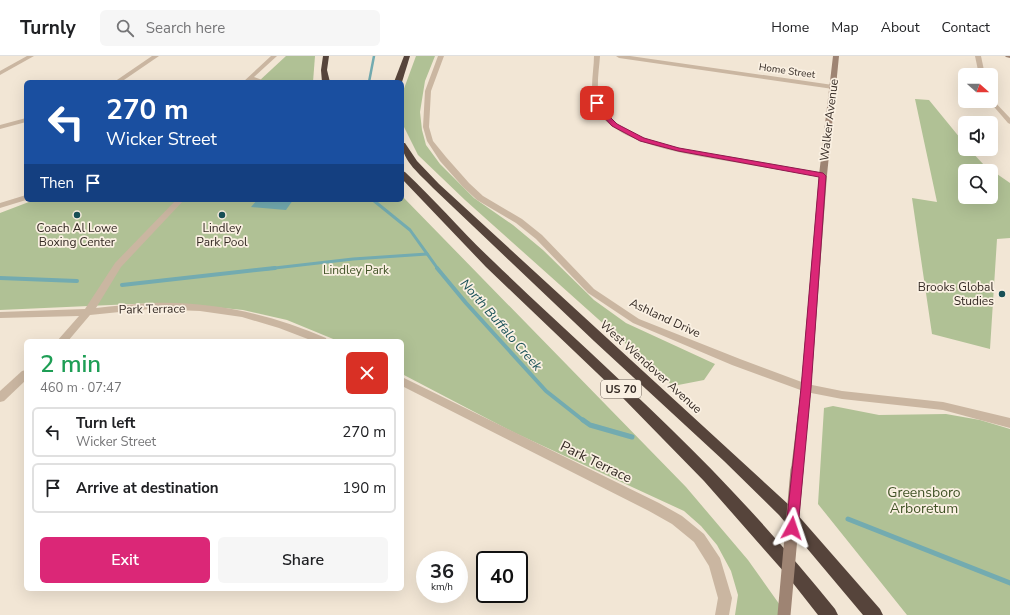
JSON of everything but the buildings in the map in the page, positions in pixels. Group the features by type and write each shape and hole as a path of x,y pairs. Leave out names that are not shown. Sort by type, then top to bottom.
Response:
{"highway":[{"path":"326,56 324,70 326,80"},
{"path":"399,80 407,56"},
{"name":"West Wendover Avenue","path":"404,148 414,163 436,186 603,343 729,457 784,510 874,615"},
{"name":"US 70","path":"404,176 479,254 608,375 719,486 762,532 829,615"}],"street":[{"path":"0,73 31,56"},
{"path":"120,80 156,56"},
{"path":"248,80 274,56"},
{"name":"Ashland Drive","path":"441,56 428,91 426,127 430,141 466,186 480,198 519,221 529,229 564,262 591,292 636,321 736,362 806,388 842,396 943,406 1010,423"},
{"path":"596,56 597,103 606,118 614,125 629,133 642,139 678,150 823,176"},
{"name":"Home Street","path":"619,56 833,87"},
{"name":"Walker Avenue","path":"784,615 806,388 823,176 836,56"},
{"path":"978,56 981,68"},
{"path":"998,108 1010,122"},
{"path":"0,127 24,121"},
{"path":"0,206 24,198"},
{"path":"64,339 74,330 88,312 118,265 178,202"},
{"name":"Park Terrace","path":"0,315 88,312 157,306 192,308 238,313 299,330 318,339"},
{"path":"0,398 24,376"},
{"name":"Park Terrace","path":"404,382 654,507 677,520 699,538 715,563 725,598 722,615"}],"green space":[{"path":"286,56 315,56 313,80 260,80"},
{"path":"416,56 435,56 425,81 420,112 422,130 426,145 440,164 474,198 513,225 543,250 594,300 626,323 715,364 704,380 673,386 465,200 418,155 404,127 404,89"},
{"path":"915,99 929,100 958,135 958,156 976,156 983,164 958,164 958,204 998,204 998,175 1010,183 1010,238 997,239 990,349 932,334 912,198 937,202"},
{"name":"Lindley Park","path":"404,198 686,487 748,560 787,615 735,615 738,595 731,571 717,545 701,526 684,511 515,433 404,375 404,339 333,339 287,320 243,310 193,305 155,303 0,310 0,213 29,202 404,202"},
{"name":"Greensboro Arboretum","path":"833,406 879,415 946,414 980,420 1010,429 1010,615 907,615 818,504 824,408"}],"water":[{"path":"255,202 292,202 286,210 251,207"}],"waterway":[{"name":"North Buffalo Creek","path":"369,80 374,56"},
{"name":"North Buffalo Creek","path":"375,202 410,230 438,269"},
{"path":"266,269 353,259 427,254"},
{"path":"266,269 275,268"},
{"name":"North Buffalo Creek","path":"437,268 466,303 546,391 584,421"},
{"path":"122,285 266,269"},
{"path":"0,278 77,281"},
{"name":"North Buffalo Creek","path":"583,420 590,425 632,437"},
{"name":"North Buffalo Creek","path":"848,519 1010,583"}],"place":[{"name":"Coach Al Lowe Boxing Center","path":"77,215"},
{"name":"Lindley Park Pool","path":"222,215"},
{"name":"Brooks Global Studies","path":"1002,294"}],"route":[{"path":"597,103 606,118 614,125 642,139 678,150 823,176 806,388 792,528"}]}
